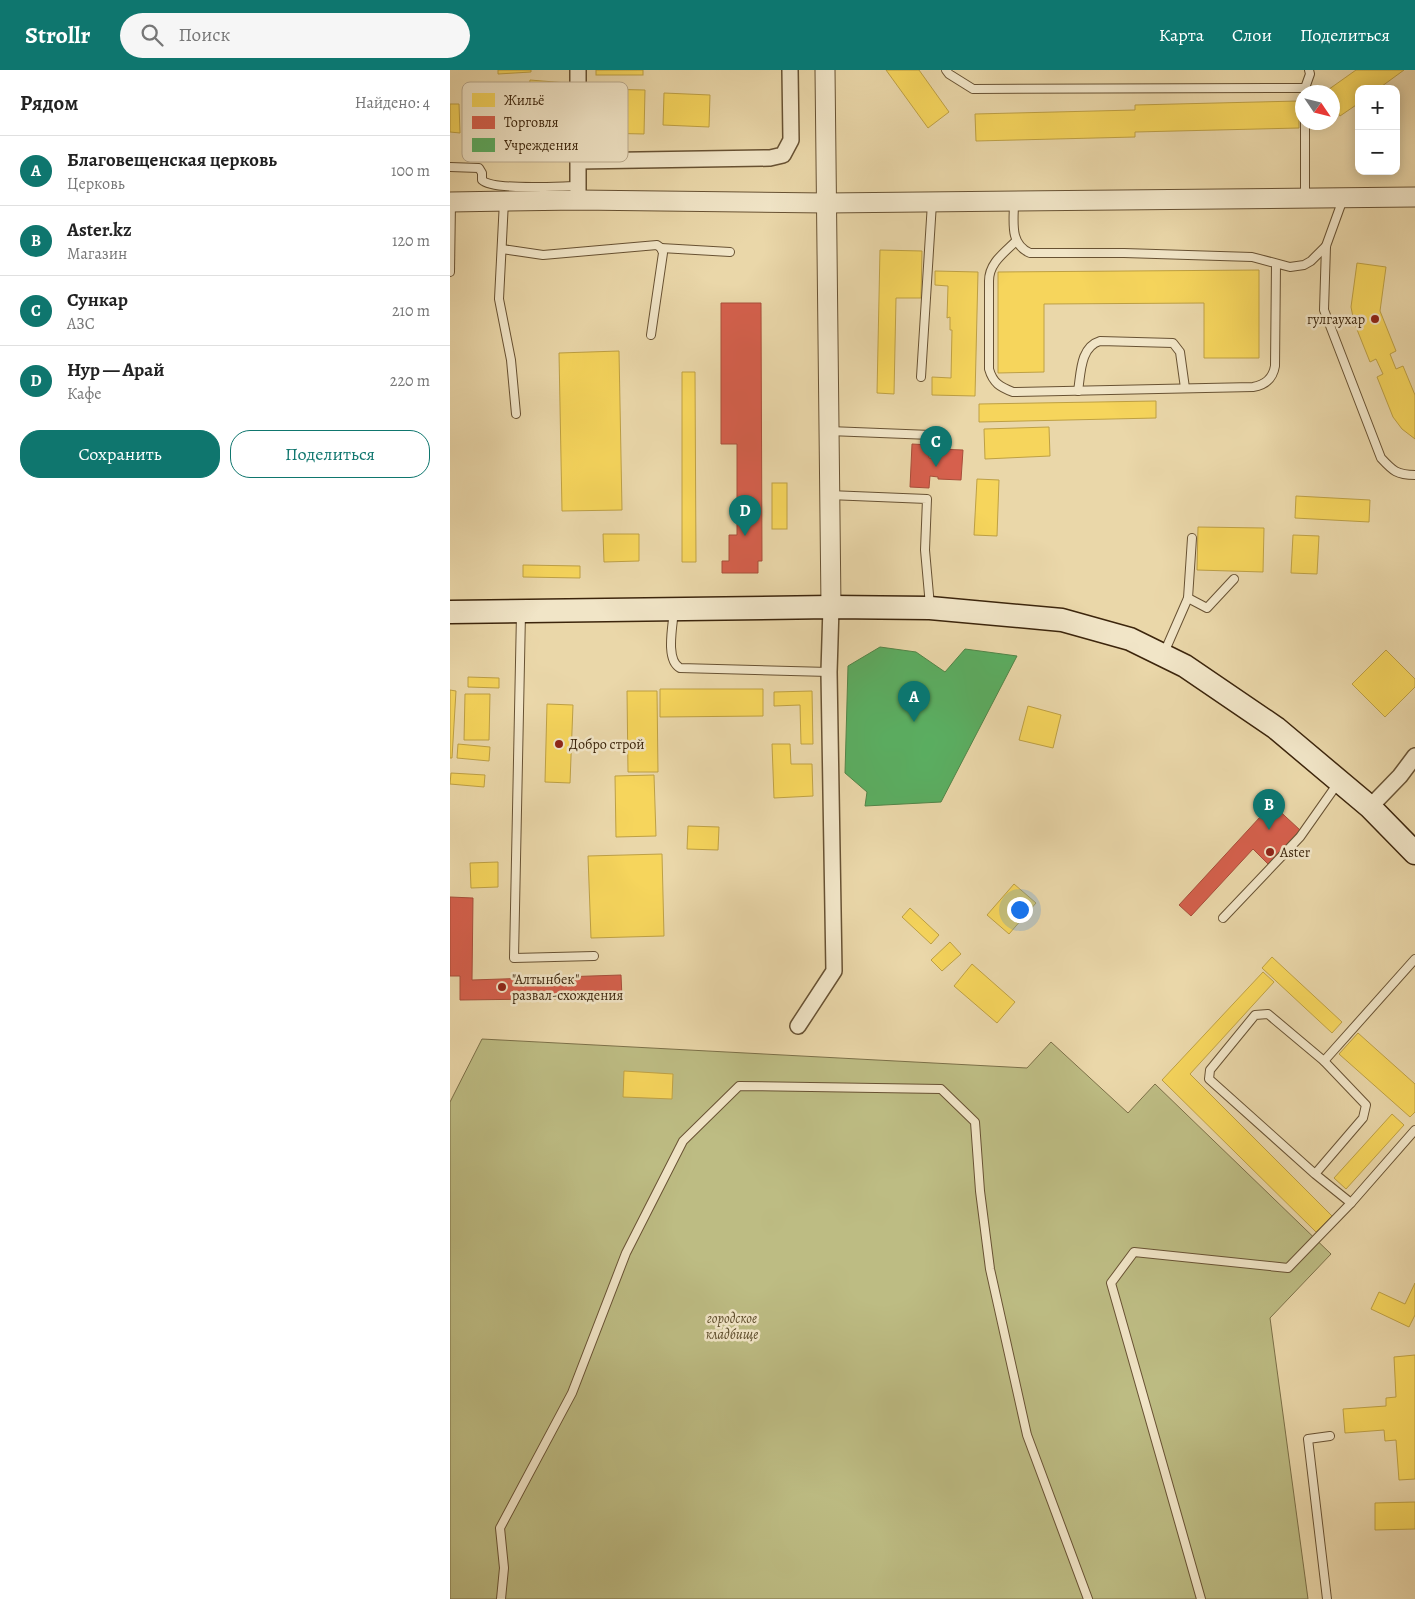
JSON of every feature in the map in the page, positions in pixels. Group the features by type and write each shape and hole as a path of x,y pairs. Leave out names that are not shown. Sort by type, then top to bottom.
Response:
{"main road":[{"path":"450,612 831,607 930,608 1062,620 1130,639 1185,666 1276,728 1370,808 1415,853"}],"street":[{"path":"628,160 770,158 783,155 791,140 790,70"},
{"path":"798,1026 834,971 825,70"},
{"path":"578,162 578,193"},
{"path":"450,202 504,201 578,193 826,203 1415,197"},
{"path":"1370,808 1400,776 1415,756"}],"lane":[{"path":"946,70 949,74 973,89 1295,90"},
{"path":"1306,85 1309,72 1317,70"},
{"path":"1304,197 1305,130"},
{"path":"450,167 479,168 482,173 482,180 486,184 578,193"},
{"path":"1344,197 1326,246 1324,310 1381,458 1394,472 1415,475"},
{"path":"1014,200 1014,231 1016,241 1030,253 1252,256 1290,267 1304,265 1311,261 1326,246"},
{"path":"504,201 499,300 511,360 516,414"},
{"path":"921,377 932,201"},
{"path":"450,202 450,272"},
{"path":"1016,241 996,261 989,275 989,369 991,377 996,384 1013,392 1258,386 1271,377 1275,366 1276,264"},
{"path":"502,249 543,255 656,245 661,248 730,252"},
{"path":"651,335 663,253 661,248"},
{"path":"1078,391 1086,351 1100,341 1173,344 1180,352 1185,388"},
{"path":"829,431 931,435"},
{"path":"830,495 928,499 925,550 930,608"},
{"path":"1163,655 1188,598 1192,538"},
{"path":"1188,598 1206,608 1234,579"},
{"path":"674,610 671,647 672,660 680,668 830,672"},
{"path":"521,611 514,958 594,956"},
{"path":"1223,918 1300,837 1339,781"},
{"path":"1324,1061 1415,959"},
{"path":"1315,1174 1363,1118 1366,1106 1324,1061 1268,1014 1255,1015 1210,1070 1208,1080 1315,1174 1351,1204"},
{"path":"501,1599 504,1568 500,1528 572,1393 626,1253 683,1142 739,1086 941,1089 974,1122 980,1191 990,1269 1027,1435 1088,1599"},
{"path":"1202,1599 1111,1283 1134,1252 1288,1268 1351,1204 1415,1130"},
{"path":"1327,1599 1308,1439 1330,1436"}],"green space":[{"name":"городское кладбище","path":"482,1039 1027,1068 1051,1042 1128,1113 1155,1084 1331,1254 1270,1318 1308,1599 450,1599 450,1102"}],"building: Жильё":[{"path":"498,70 531,70 531,72 498,74"},
{"path":"596,70 643,70 643,75 596,75"},
{"path":"886,70 919,70 949,112 928,128"},
{"path":"1356,70 1404,70 1383,85 1355,85 1355,106 1340,116 1340,85 1335,85"},
{"path":"530,80 555,82 530,82"},
{"path":"628,90 645,90 644,134 628,134"},
{"path":"664,93 710,95 709,127 663,125"},
{"path":"1295,101 1295,128 1135,132 1135,137 976,141 975,114 1135,110 1135,105"},
{"path":"450,104 459,104 460,133 450,132"},
{"path":"880,250 922,251 921,298 896,298 894,394 877,393"},
{"path":"1357,263 1386,267 1380,311 1396,351 1390,354 1396,369 1403,366 1415,395 1415,439 1402,429 1393,417 1377,377 1383,374 1376,359 1370,362 1354,322 1351,307"},
{"path":"1259,270 1259,358 1204,358 1204,303 1044,304 1044,372 998,373 998,272"},
{"path":"935,271 978,272 975,396 932,395 932,377 951,378 952,330 950,330 950,317 947,318 948,286 935,285"},
{"path":"619,351 622,510 562,511 559,353"},
{"path":"682,372 695,372 696,562 682,562"},
{"path":"1156,401 1156,418 979,422 979,404"},
{"path":"1049,427 1050,456 985,459 984,429"},
{"path":"977,479 999,480 997,536 974,535"},
{"path":"772,483 787,483 787,529 772,529"},
{"path":"1296,496 1370,500 1369,522 1295,518"},
{"path":"1198,527 1264,528 1263,572 1197,570"},
{"path":"603,534 639,534 639,561 604,562"},
{"path":"1293,535 1319,536 1317,574 1291,573"},
{"path":"523,565 580,566 580,578 523,577"},
{"path":"1386,650 1415,679 1415,687 1385,717 1352,684"},
{"path":"468,677 499,678 499,688 468,687"},
{"path":"660,689 763,689 763,716 660,717"},
{"path":"450,690 456,691 452,758 450,758"},
{"path":"627,691 657,691 658,772 628,772"},
{"path":"812,691 813,744 801,744 800,705 774,706 774,692"},
{"path":"465,694 490,694 489,740 464,740"},
{"path":"888,700 917,723 898,748 869,725"},
{"name":"Добро строй","path":"547,704 573,705 570,783 545,782"},
{"path":"1028,706 1061,715 1053,748 1019,740"},
{"path":"458,744 490,747 489,761 457,758"},
{"path":"772,744 790,744 791,764 812,764 813,796 774,798"},
{"path":"451,773 485,775 484,787 450,784"},
{"path":"654,775 656,836 616,837 615,776"},
{"path":"688,826 719,827 718,850 687,849"},
{"path":"662,854 664,936 591,938 588,856"},
{"path":"498,862 498,887 471,888 470,863"},
{"path":"1014,884 1036,903 1009,934 987,915"},
{"path":"910,908 939,935 931,944 902,917"},
{"path":"950,942 961,954 942,971 931,960"},
{"path":"1272,957 1342,1022 1332,1033 1262,968"},
{"path":"972,964 1015,1002 997,1023 954,986"},
{"path":"1263,972 1274,982 1190,1074 1332,1216 1316,1232 1162,1080"},
{"path":"1358,1033 1415,1084 1415,1112 1410,1117 1339,1054"},
{"path":"624,1071 673,1074 672,1099 623,1097"},
{"path":"1392,1114 1404,1125 1346,1189 1334,1178"},
{"path":"1415,1283 1415,1315 1409,1327 1371,1309 1379,1292 1405,1304"},
{"path":"1415,1355 1415,1479 1399,1480 1396,1440 1385,1441 1384,1430 1345,1433 1343,1409 1386,1406 1386,1398 1396,1397 1394,1357"},
{"path":"1415,1502 1415,1529 1375,1530 1375,1503"}],"building: Торговля":[{"path":"721,303 761,303 762,561 758,561 758,573 722,573 722,561 729,561 729,535 737,535 737,444 721,444"},
{"path":"912,444 929,445 929,458 937,458 937,449 963,450 961,480 938,479 938,477 930,476 929,488 910,487"},
{"path":"1272,804 1300,830 1268,864 1253,849 1191,916 1179,905"},
{"path":"450,897 473,898 472,980 621,975 622,998 460,1000 460,976 450,976"}],"building: Учреждения":[{"path":"880,647 916,652 945,672 965,649 1017,656 941,802 865,806 867,792 845,773 848,666"}],"place":[{"name":"гулгаухар","path":"1375,319"},
{"name":"Сункар","path":"936,467"},
{"name":"Нур — Арай","path":"745,536"},
{"name":"Благовещенская церковь","path":"914,722"},
{"name":"Добро строй","path":"559,744"},
{"name":"Aster.kz","path":"1269,830"},
{"name":"Aster","path":"1270,852"},
{"name":"\"Алтынбек\" развал-схождения","path":"502,987"}]}
